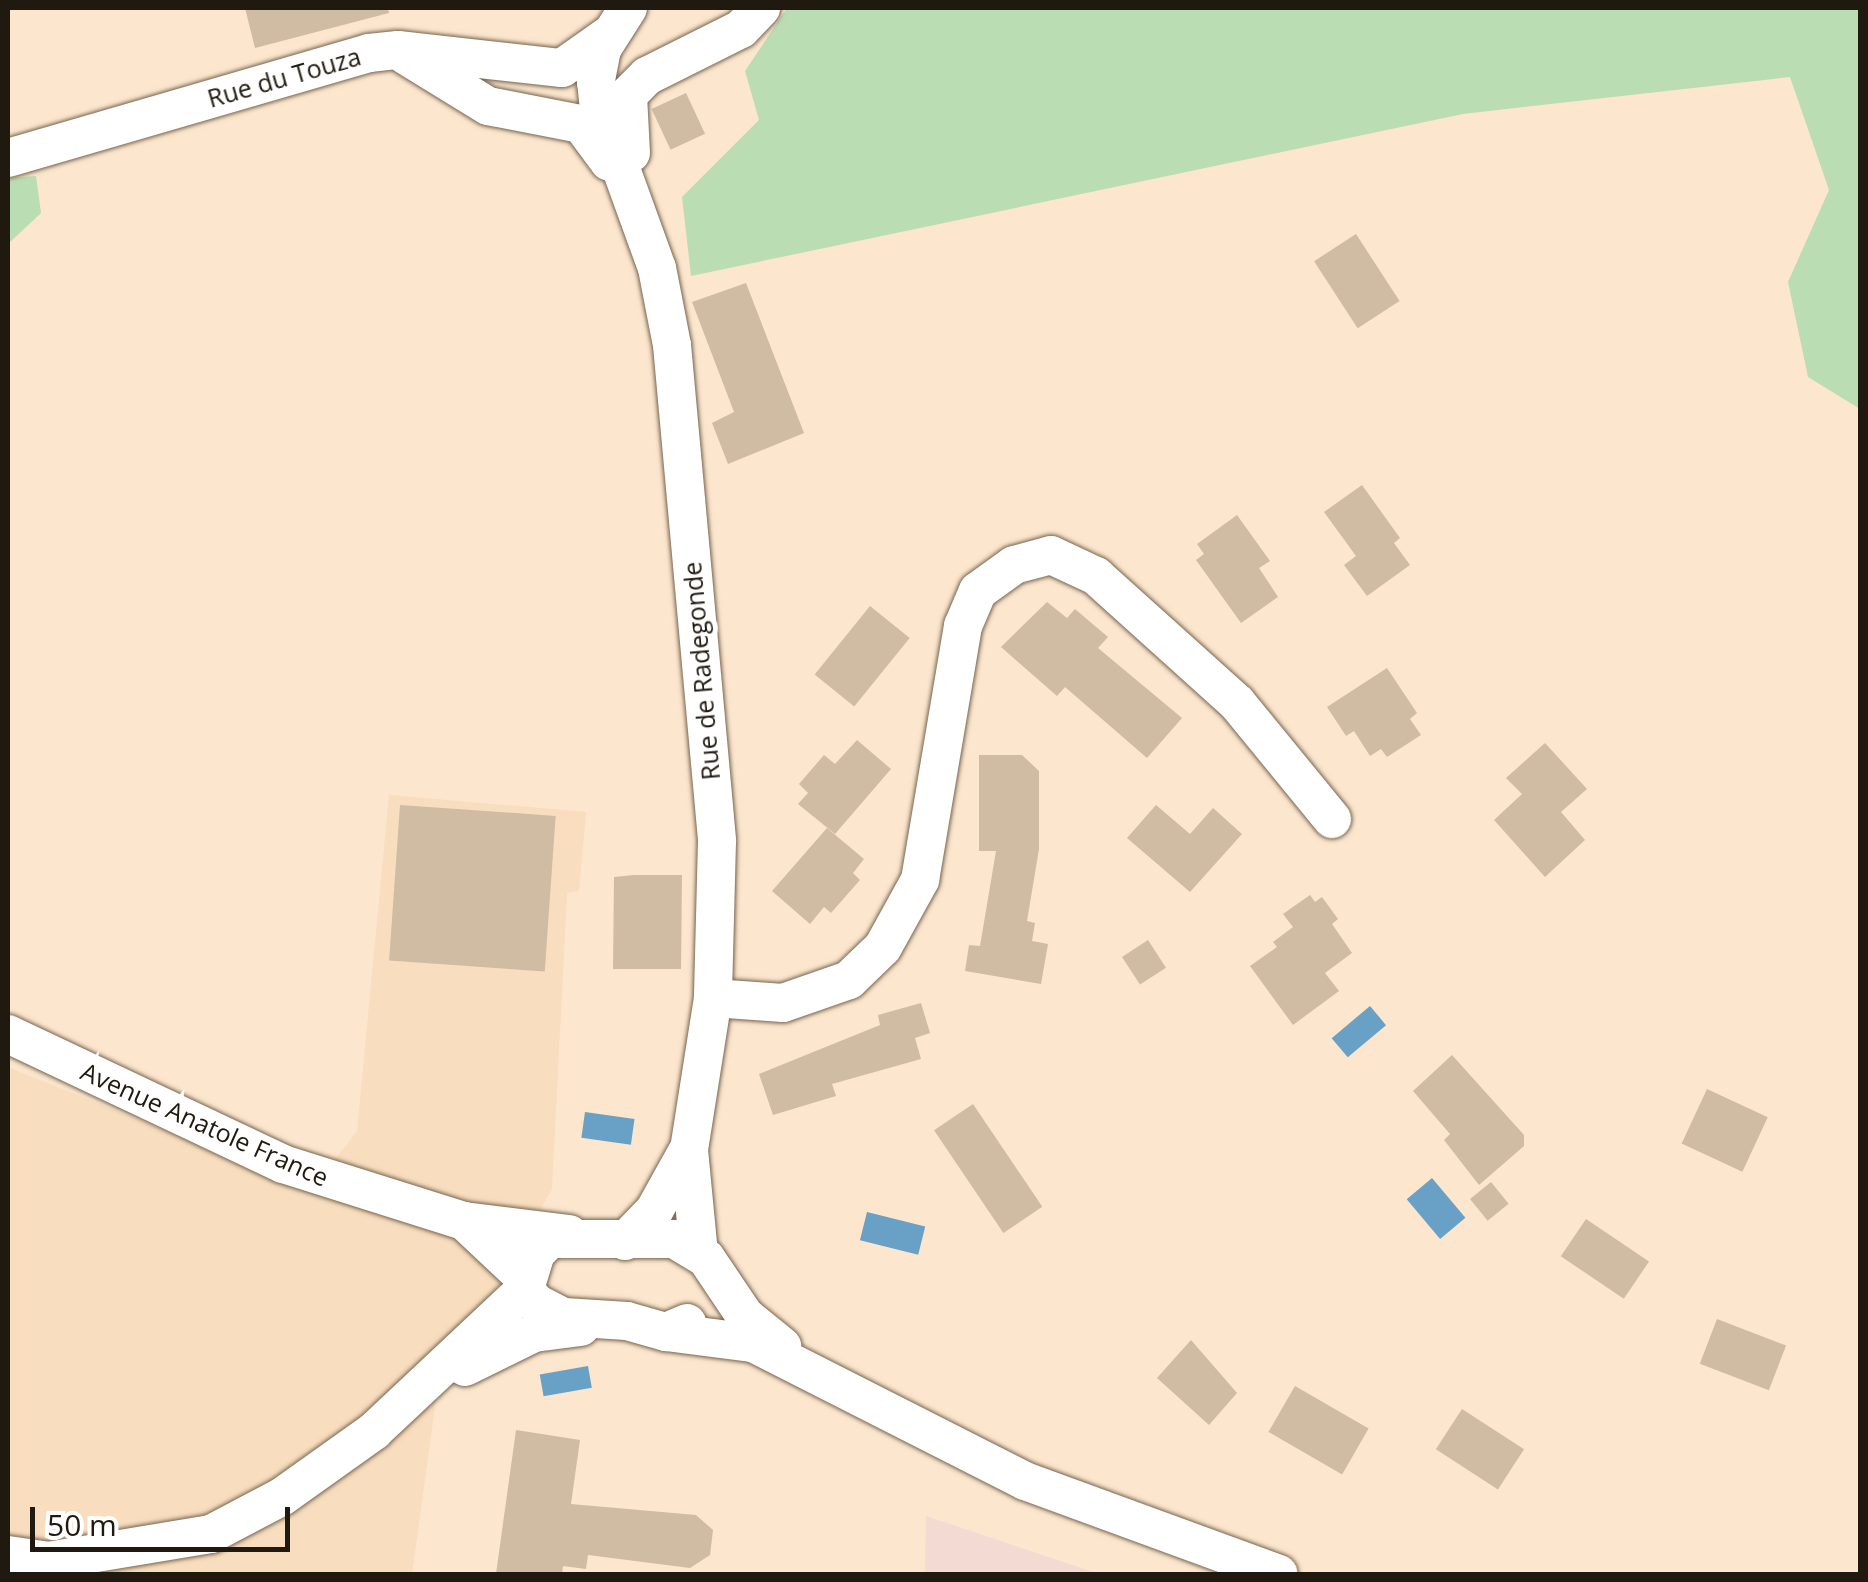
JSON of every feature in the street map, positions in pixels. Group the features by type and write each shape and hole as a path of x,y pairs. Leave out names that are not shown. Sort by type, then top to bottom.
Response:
{"street":[{"path":"635,196 628,95 647,76 741,29 761,8"},
{"path":"619,21 596,80 599,108 635,196"},
{"path":"398,50 562,68 619,21"},
{"path":"398,50 488,106 580,124 635,196"},
{"name":"Rue du Touza","path":"8,158 398,50"},
{"name":"Rue de Radegonde","path":"635,196 658,268 682,426 716,841 713,998 688,1150 708,1265"},
{"path":"713,998 783,1003 849,980 883,947 920,880 963,626 978,591 1014,565 1051,555 1096,576 1237,704 1332,819"},
{"name":"Avenue Anatole France","path":"8,1034 284,1164 464,1221 624,1241 674,1240 708,1265"},
{"name":"Rue de Radegonde","path":"624,1241 654,1211 688,1150"},
{"name":"Avenue Anatole France","path":"464,1221 552,1314 666,1332"},
{"path":"420,1394 526,1285 542,1243 569,1234"},
{"path":"666,1332 707,1309 708,1265"},
{"path":"708,1265 757,1328 823,1374"},
{"path":"8,1556 48,1561 211,1534 282,1496 420,1394 534,1333 608,1322"},
{"path":"666,1332 753,1343 823,1374 1025,1481 1279,1574"}],"shaded area":[{"path":"389,795 586,812 579,891 567,893 552,1189 437,1392 412,1574 8,1574 8,1067 312,1190 357,1131"},
{"path":"926,1516 1099,1574 925,1574"}],"green space":[{"path":"787,8 1860,8 1860,409 1808,377 1788,282 1829,190 1790,77 1463,114 691,276 682,197 759,120 745,71"},
{"path":"36,176 41,213 8,244 8,178"}],"water":[{"path":"1370,1006 1386,1025 1348,1057 1332,1038"},
{"path":"585,1112 635,1119 631,1145 581,1138"},
{"path":"1432,1178 1465,1218 1440,1239 1407,1199"},
{"path":"867,1212 925,1227 918,1255 860,1240"},
{"path":"588,1366 592,1388 544,1396 540,1375"}],"building":[{"path":"245,8 388,8 389,13 255,48"},
{"path":"686,93 705,134 671,150 652,109"},
{"path":"1356,234 1400,301 1358,328 1314,261"},
{"path":"746,283 804,433 728,464 712,423 734,412 692,302"},
{"path":"1362,485 1400,538 1394,543 1410,565 1367,596 1344,565 1356,556 1324,512"},
{"path":"1237,515 1270,561 1259,568 1278,597 1241,623 1196,560 1204,554 1197,544"},
{"path":"1047,602 1067,618 1075,609 1108,637 1098,648 1182,718 1147,758 1065,687 1057,696 1001,647"},
{"path":"870,606 910,638 854,706 815,674"},
{"path":"1387,668 1417,713 1410,719 1421,735 1387,757 1381,749 1370,756 1354,731 1346,736 1327,707"},
{"path":"857,740 891,769 835,834 798,804 808,793 799,784 824,755 835,764"},
{"path":"1545,743 1587,789 1561,812 1585,840 1545,877 1494,820 1522,794 1506,778"},
{"path":"979,755 1022,755 1039,771 1039,849 1027,921 1035,923 1032,941 1048,944 1041,984 965,971 969,945 980,946 996,851 979,851"},
{"path":"400,805 556,816 545,972 389,961"},
{"path":"1156,805 1190,834 1213,808 1242,834 1190,892 1127,838"},
{"path":"827,828 864,859 853,873 860,880 831,913 824,907 810,924 772,891"},
{"path":"682,875 681,969 613,969 614,877"},
{"path":"1310,895 1315,902 1322,897 1338,919 1332,924 1352,953 1325,973 1339,991 1293,1025 1250,966 1277,947 1273,942 1293,927 1283,914"},
{"path":"1148,940 1166,968 1140,985 1122,957"},
{"path":"921,1003 930,1033 915,1038 921,1059 832,1084 836,1096 773,1115 759,1074 880,1025 878,1015"},
{"path":"1452,1055 1524,1135 1524,1146 1479,1185 1444,1140 1450,1134 1413,1091"},
{"path":"1707,1089 1768,1117 1742,1172 1682,1143"},
{"path":"973,1104 1042,1207 1003,1233 934,1130"},
{"path":"1491,1182 1509,1204 1488,1221 1470,1199"},
{"path":"1586,1219 1649,1261 1624,1299 1561,1256"},
{"path":"1717,1319 1786,1346 1769,1390 1700,1364"},
{"path":"1191,1340 1237,1393 1209,1425 1157,1378"},
{"path":"1295,1386 1369,1428 1342,1474 1268,1432"},
{"path":"1462,1409 1524,1449 1498,1490 1436,1449"},
{"path":"516,1430 580,1440 571,1504 696,1515 713,1530 710,1555 690,1568 588,1555 586,1569 563,1566 562,1574 496,1574"}]}
